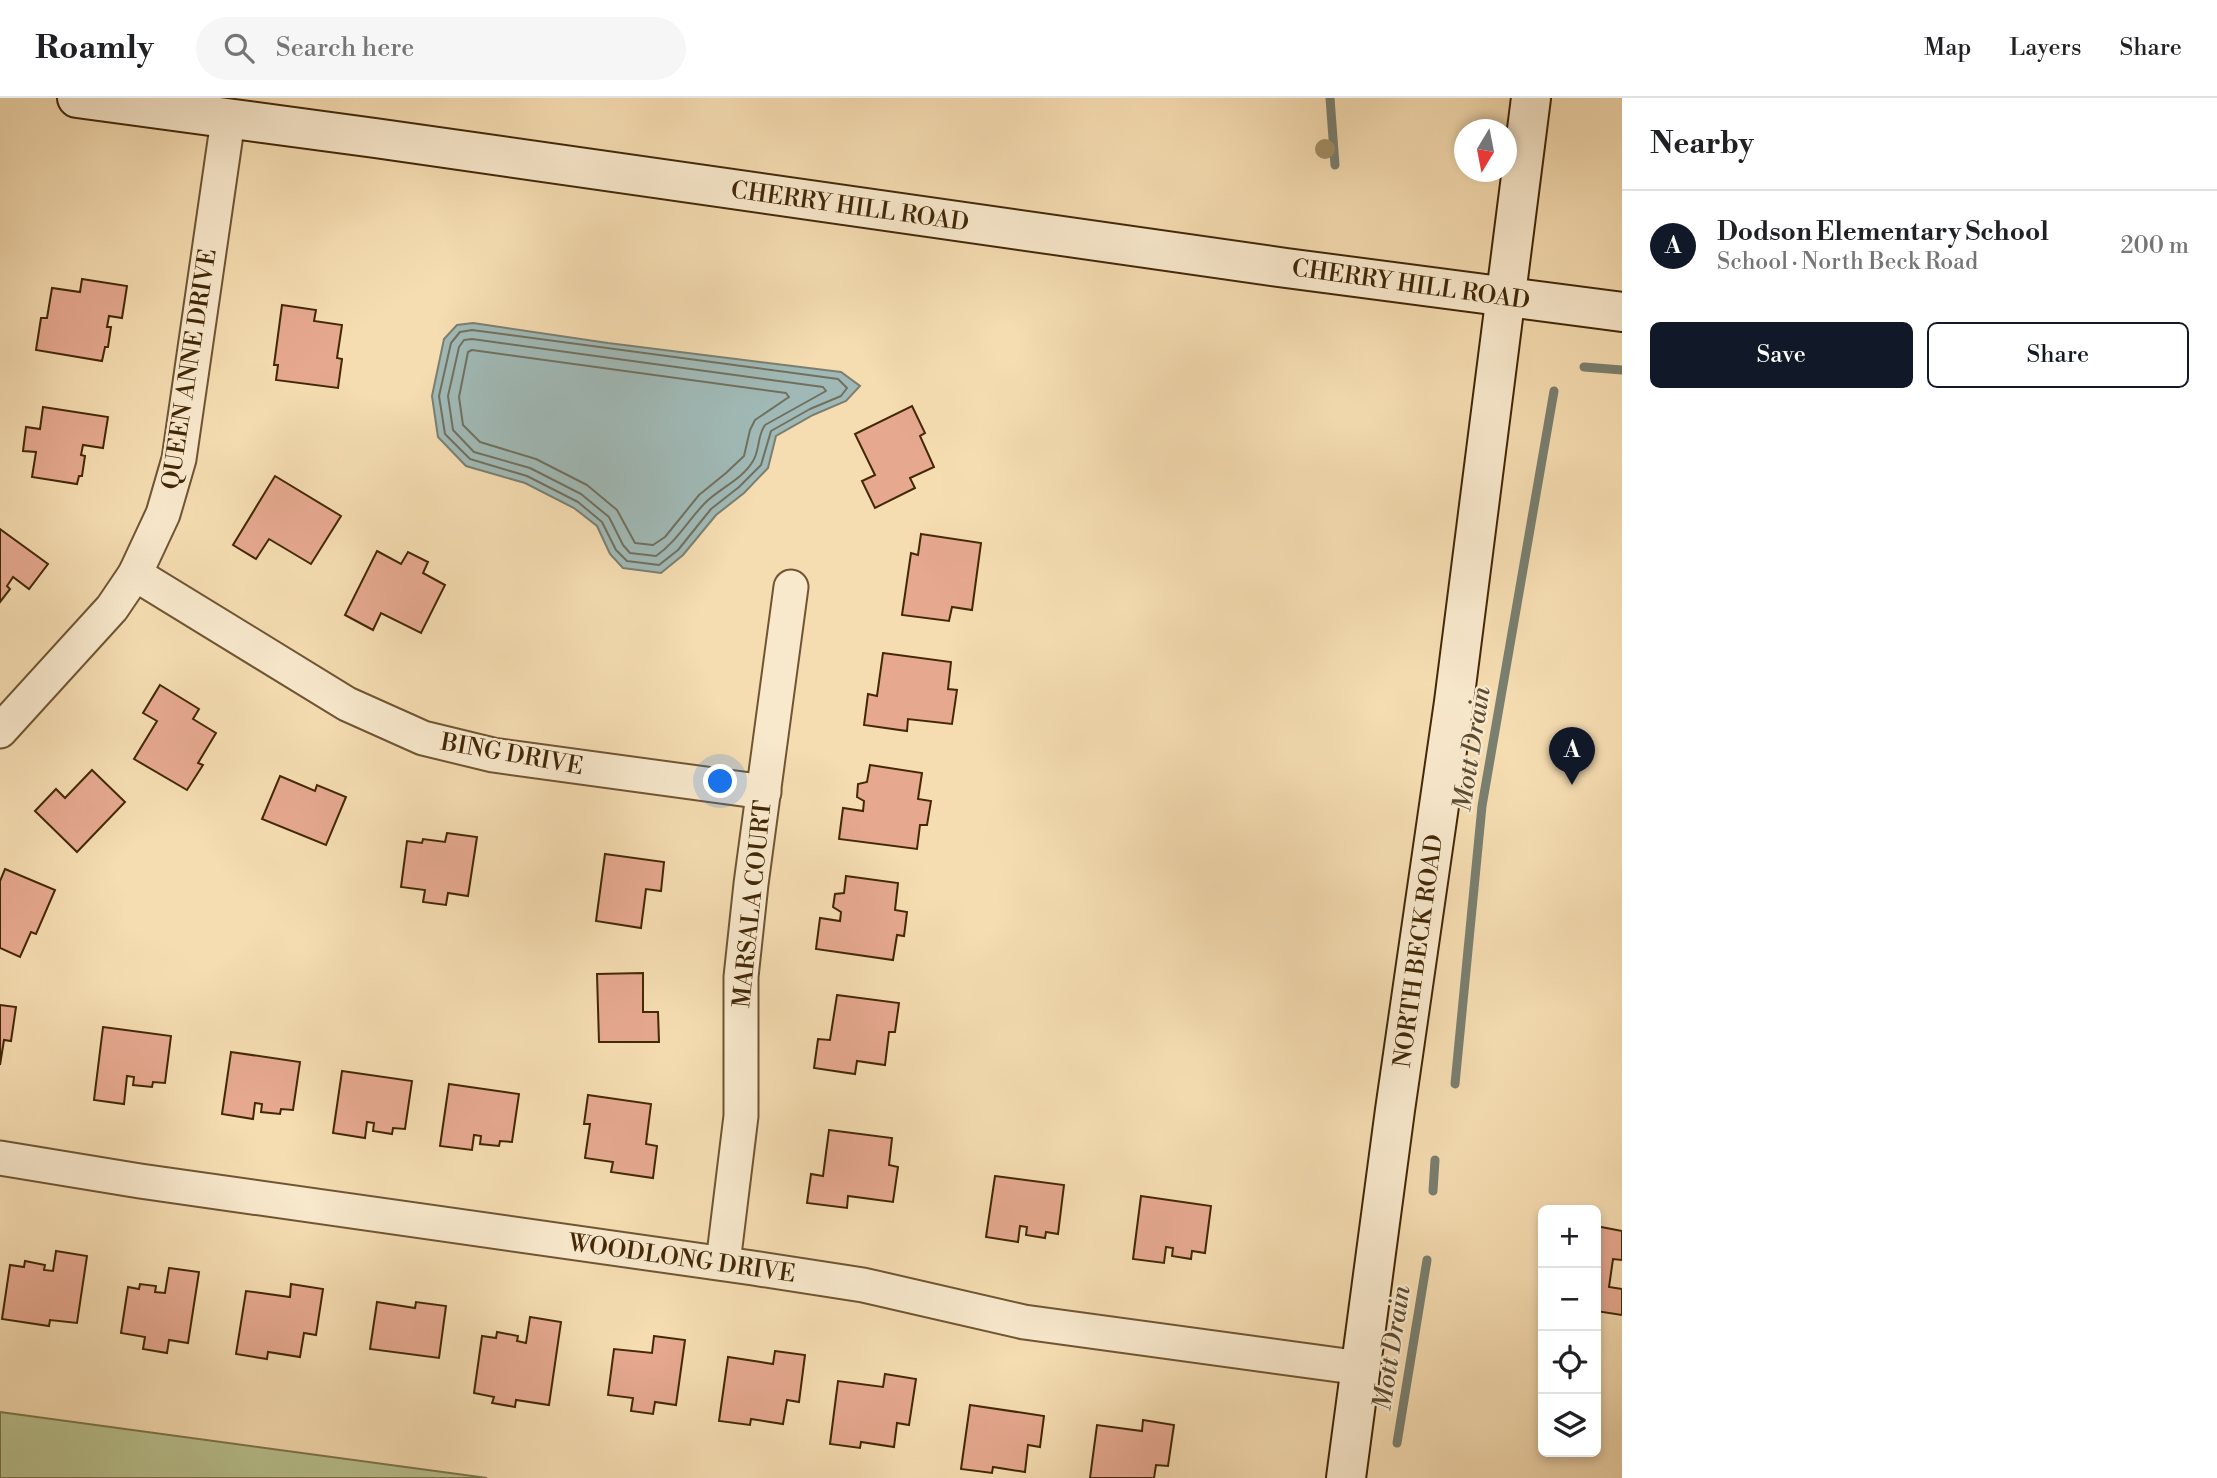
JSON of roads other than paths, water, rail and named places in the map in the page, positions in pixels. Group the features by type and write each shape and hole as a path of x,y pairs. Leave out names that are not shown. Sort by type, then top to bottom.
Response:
{"main road":[{"name":"CHERRY HILL ROAD","path":"77,98 1622,312"},
{"name":"NORTH BECK ROAD","path":"1346,1478 1395,1110 1456,690 1531,98"}],"street":[{"name":"QUEEN ANNE DRIVE","path":"0,731 112,608 135,574 163,514 179,458 228,120"},
{"name":"BING DRIVE","path":"135,574 347,704 423,738 493,755 764,792"},
{"name":"MARSALA COURT","path":"723,1264 741,1116 740,977 791,587"},
{"name":"WOODLONG DRIVE","path":"0,1158 141,1181 863,1285 1024,1322 1361,1368"}],"water":[{"path":"473,323 841,372 860,386 846,401 813,415 776,436 768,468 744,493 716,515 683,555 661,573 623,568 610,554 597,526 574,508 525,483 466,466 438,437 432,396 444,339 457,325"}],"waterway":[{"name":"Mott Drain","path":"1330,98 1335,165"},
{"path":"1584,367 1622,370"},
{"name":"Mott Drain","path":"1455,1084 1482,806 1554,391"},
{"name":"Mott Drain","path":"1433,1191 1435,1160"},
{"name":"Mott Drain","path":"1397,1443 1427,1260"}],"place":[{"name":"Dodson Elementary School","path":"1572,785"}]}
